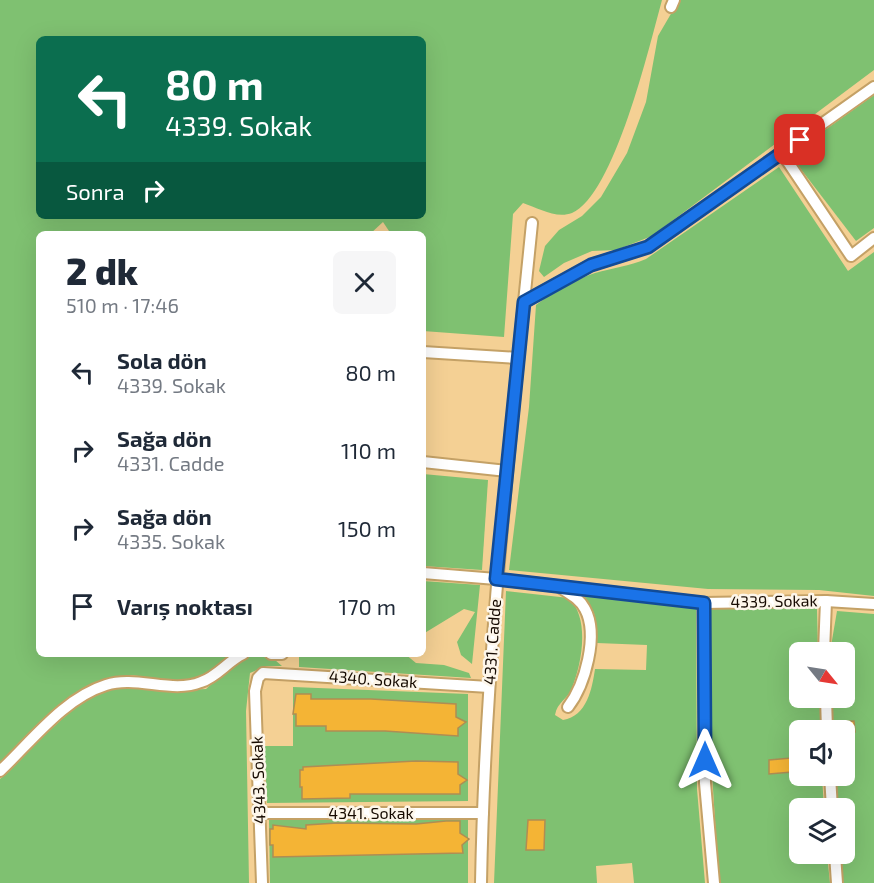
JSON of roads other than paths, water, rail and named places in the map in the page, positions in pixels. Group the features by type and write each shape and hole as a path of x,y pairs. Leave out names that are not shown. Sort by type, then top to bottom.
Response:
{"street":[{"path":"524,302 591,265 648,247 874,87"},
{"path":"782,153 851,256 874,238"},
{"name":"4331. Cadde","path":"481,883 496,579 532,223"},
{"path":"426,352 519,358"},
{"path":"426,462 507,471"},
{"name":"4339. Sokak","path":"426,573 704,603 826,601 874,604"},
{"path":"558,586 577,598 590,622 585,677 578,694 568,707"},
{"path":"824,642 826,601"},
{"path":"704,603 705,783 714,883"},
{"path":"0,771 68,707 105,685 123,681 187,685 202,682 239,657"},
{"name":"4340. Sokak","path":"258,678 269,672 489,687"},
{"name":"4343. Sokak","path":"258,678 255,691 262,883"},
{"name":"4341. Sokak","path":"260,813 483,813"},
{"path":"836,864 837,883"}]}
